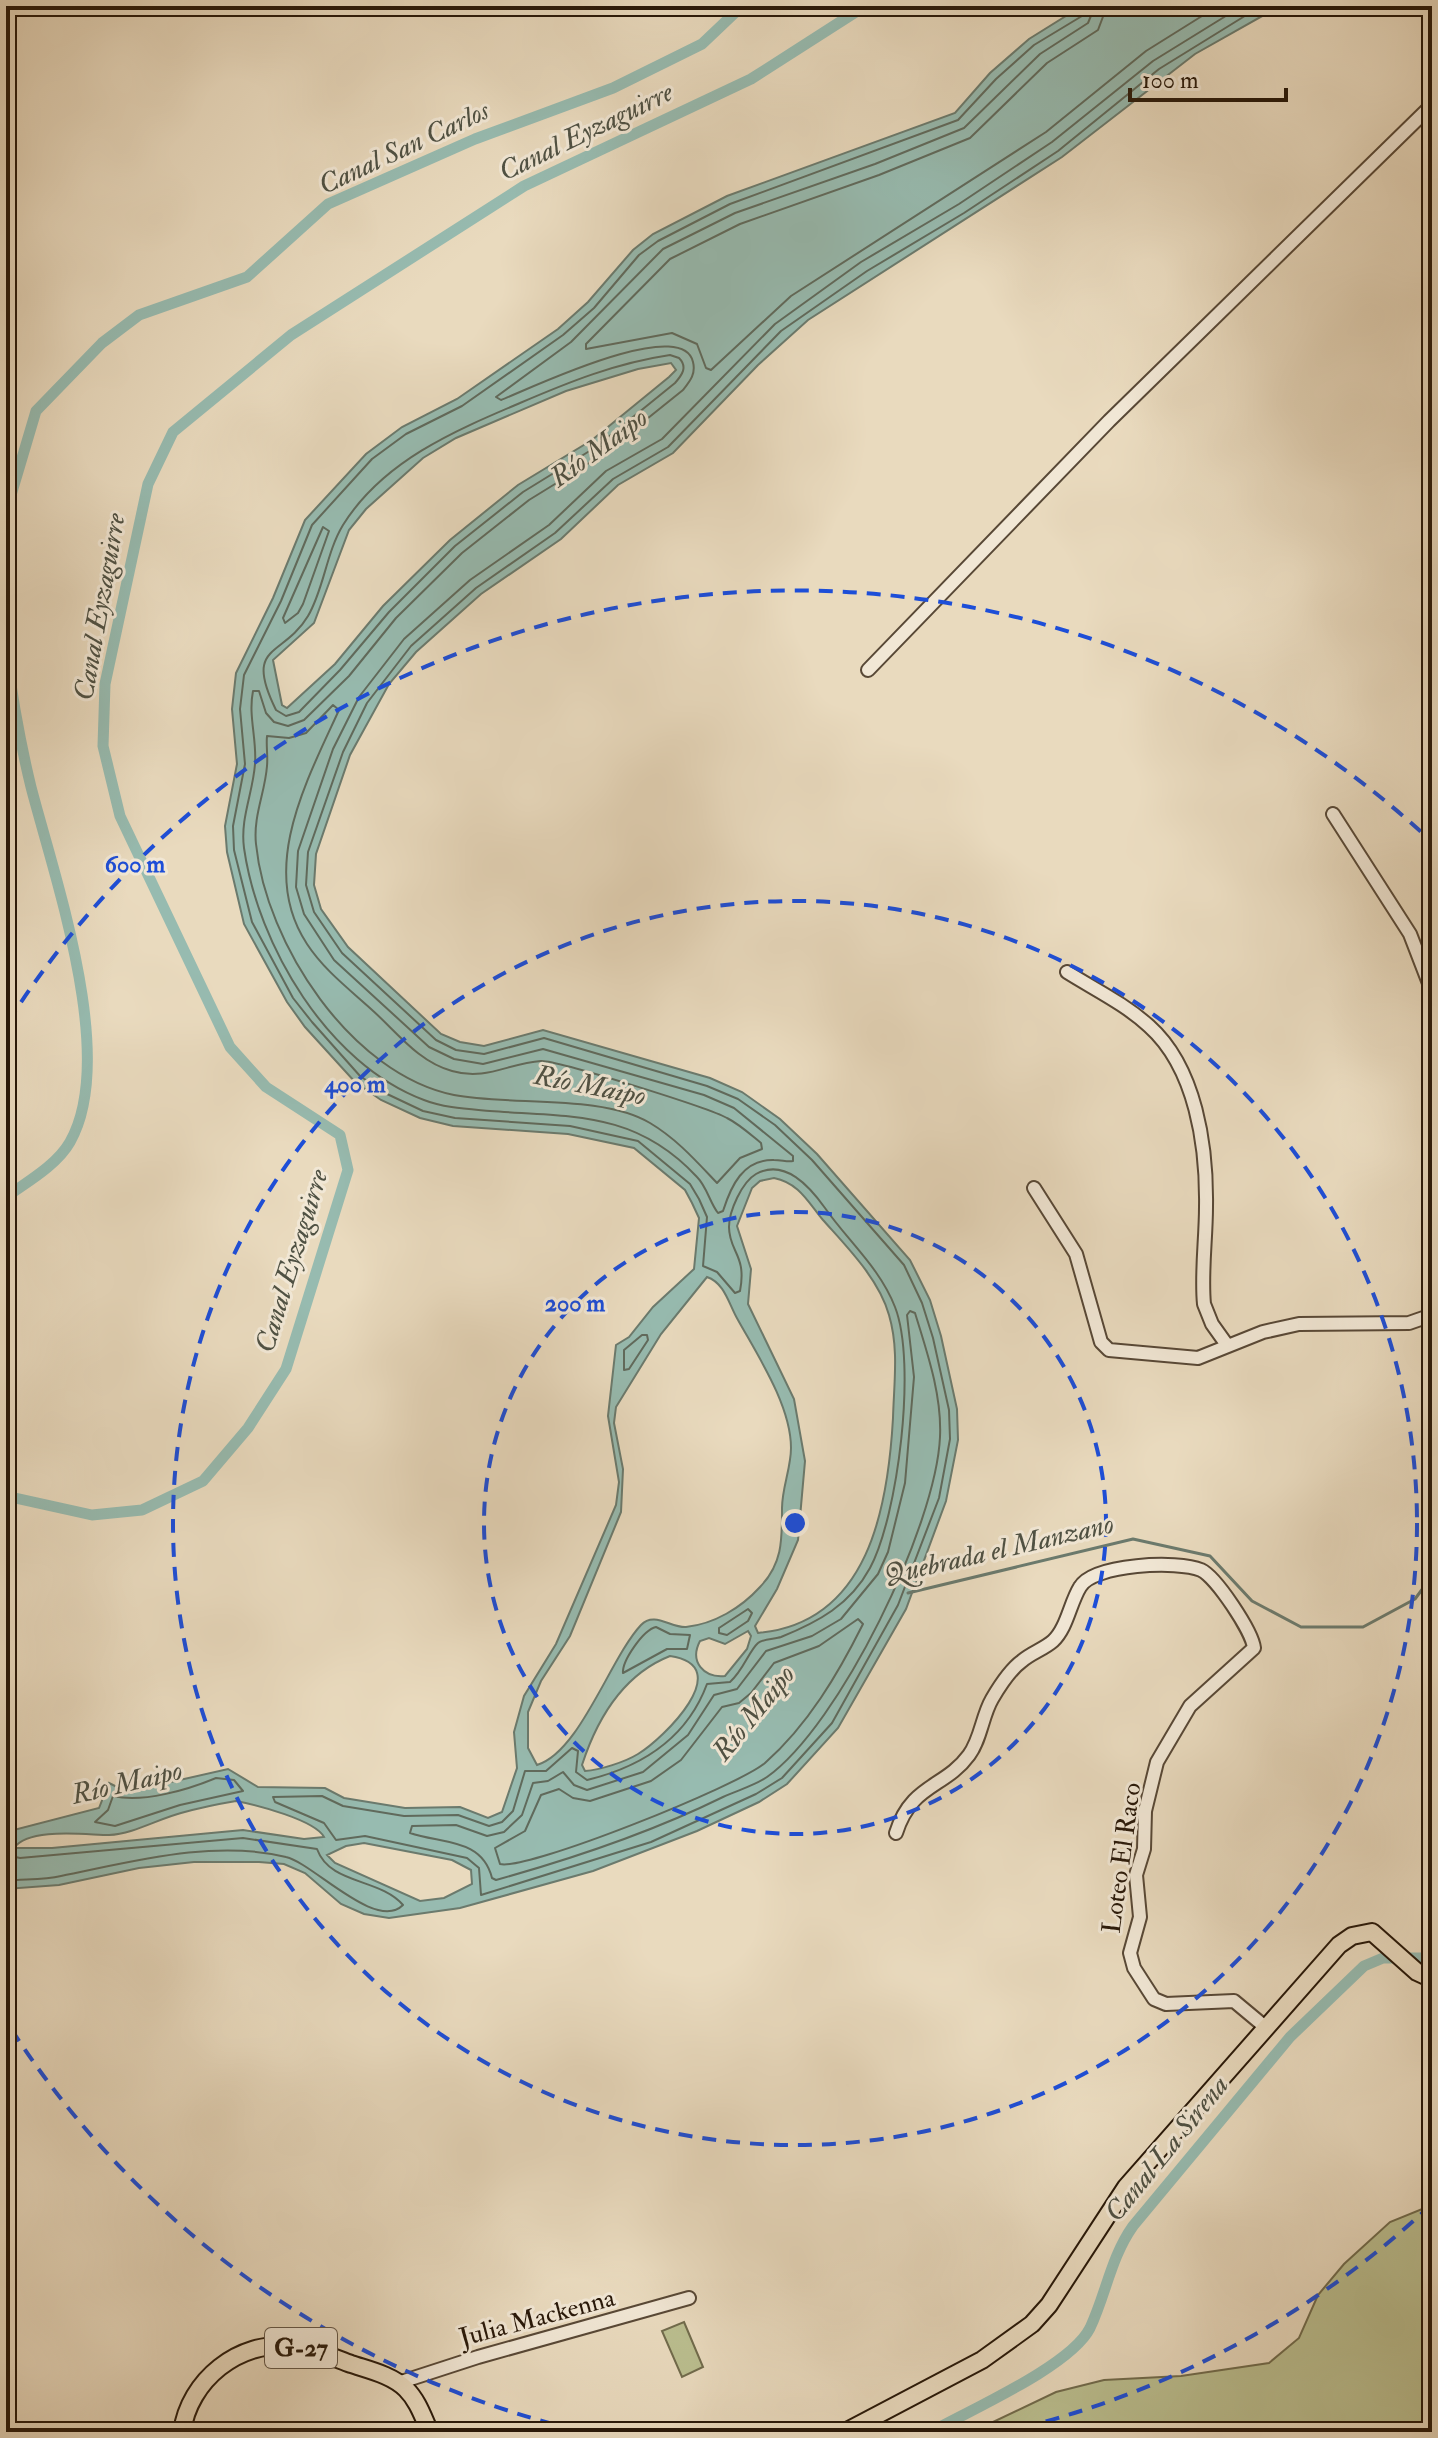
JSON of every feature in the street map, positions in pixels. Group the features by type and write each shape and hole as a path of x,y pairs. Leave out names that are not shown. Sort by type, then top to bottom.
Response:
{"main road":[{"path":"845,2432 982,2360 1032,2324 1049,2305 1126,2187 1264,2026 1339,1945 1365,1932 1379,1935 1409,1964 1432,1979"},
{"name":"G-27","path":"182,2432 191,2402 209,2375 238,2356 260,2348 283,2346 310,2349 398,2383"},
{"path":"398,2383 415,2401 430,2432"}],"street":[{"path":"868,670 1109,421 1432,105"},
{"path":"1333,814 1410,934 1432,991"},
{"path":"1067,972 1149,1026 1168,1048 1183,1076 1196,1115 1205,1172 1204,1304 1212,1324 1227,1345"},
{"path":"1034,1188 1076,1254 1105,1347 1198,1358 1227,1345 1299,1324 1409,1323 1432,1315"},
{"name":"Loteo El Raco","path":"896,1833 900,1818 923,1789 968,1757 999,1688 1021,1661 1055,1639 1081,1584 1091,1575 1103,1571 1176,1564 1209,1573 1223,1587 1230,1607 1253,1640 1254,1648 1190,1706 1157,1762 1145,1811 1144,1849 1135,1886 1140,1917 1130,1953 1134,1968 1154,1999 1181,2005 1234,2001 1264,2026"},
{"name":"Julia Mackenna","path":"398,2383 465,2360 689,2298"}],"green space":[{"path":"1432,2205 1432,2432 972,2432 1056,2392 1104,2380 1181,2376 1269,2363 1299,2338 1318,2295 1344,2264 1390,2222"},
{"path":"684,2322 703,2367 682,2377 662,2331"}],"water":[{"name":"Río Maipo","path":"1082,6 1280,6 1195,54 1062,157 808,320 758,365 673,453 618,485 561,539 481,594 416,652 389,684 350,755 316,854 314,885 321,909 348,947 441,1034 460,1042 484,1046 543,1030 710,1078 742,1092 780,1119 817,1154 910,1260 930,1300 941,1336 957,1409 958,1440 946,1501 906,1609 838,1728 787,1784 759,1802 697,1831 593,1871 460,1908 389,1918 364,1914 341,1904 305,1873 284,1864 259,1862 194,1862 139,1868 59,1885 6,1889 6,1832 99,1808 109,1783 127,1792 228,1769 258,1787 325,1788 344,1798 405,1808 460,1807 488,1818 502,1812 517,1768 514,1732 524,1696 556,1644 616,1505 619,1482 608,1416 616,1345 629,1337 653,1307 694,1269 699,1218 692,1203 685,1190 634,1148 568,1134 453,1126 420,1118 381,1100 355,1082 305,1027 287,1002 244,924 227,852 225,826 237,764 232,709 236,673 273,598 305,520 366,454 402,427 457,399 558,329 588,302 633,250 653,234 727,196 955,113 990,73 1029,39","holes":["671,363 676,370 592,440 518,485 450,540 383,606 335,664 287,708 282,705 273,660 314,623 349,530 366,509 423,458 456,438 566,391 638,369","774,1178 790,1184 861,1264 878,1289 889,1315 895,1366 885,1488 865,1555 848,1584 825,1608 795,1625 758,1633 755,1626 777,1589 798,1540 805,1461 794,1399 748,1304 751,1269 737,1226 752,1188 760,1181","707,1277 713,1280 726,1295 764,1365 786,1415 791,1448 782,1500 780,1550 768,1578 753,1595 726,1614 686,1627 657,1620 641,1625 629,1640 581,1724 553,1757 537,1765 528,1748 528,1712 541,1681 570,1636 621,1512 623,1469 614,1423 616,1407 661,1334","748,1631 751,1636 747,1649 725,1676 711,1674 700,1667 697,1649 700,1641 709,1638 725,1644","670,1656 689,1662 697,1673 696,1687 677,1719 649,1746 619,1763 585,1771 582,1765 595,1731 614,1700 638,1675","236,1801 284,1814 309,1825 324,1837 304,1839 243,1830 52,1848 14,1848 21,1841 45,1835 118,1834 181,1813","364,1843 452,1860 471,1870 472,1884 444,1898 420,1901 335,1863 327,1855 346,1846"]}],"waterway":[{"name":"Canal San Carlos","path":"6,512 36,411 102,343 139,315 247,277 328,204 475,139 613,88 702,44 742,6"},
{"name":"Canal Eyzaguirre","path":"6,1496 92,1515 142,1510 203,1481 248,1428 286,1369 348,1170 340,1135 266,1087 230,1047 120,816 103,746 105,684 148,484 173,432 291,335 524,186 751,79 865,6"},
{"name":"Canal San Carlos","path":"6,650 27,770 77,966 85,1016 87,1064 83,1106 70,1142 50,1166 6,1197"},
{"name":"Quebrada el Manzano","path":"908,1593 1133,1539 1210,1556 1252,1601 1301,1627 1363,1627 1415,1599 1432,1576"},
{"name":"Canal La Sirena","path":"931,2432 1042,2372 1079,2342 1090,2328 1119,2250 1133,2226 1290,2037 1364,1966 1383,1958 1432,1958"}]}
